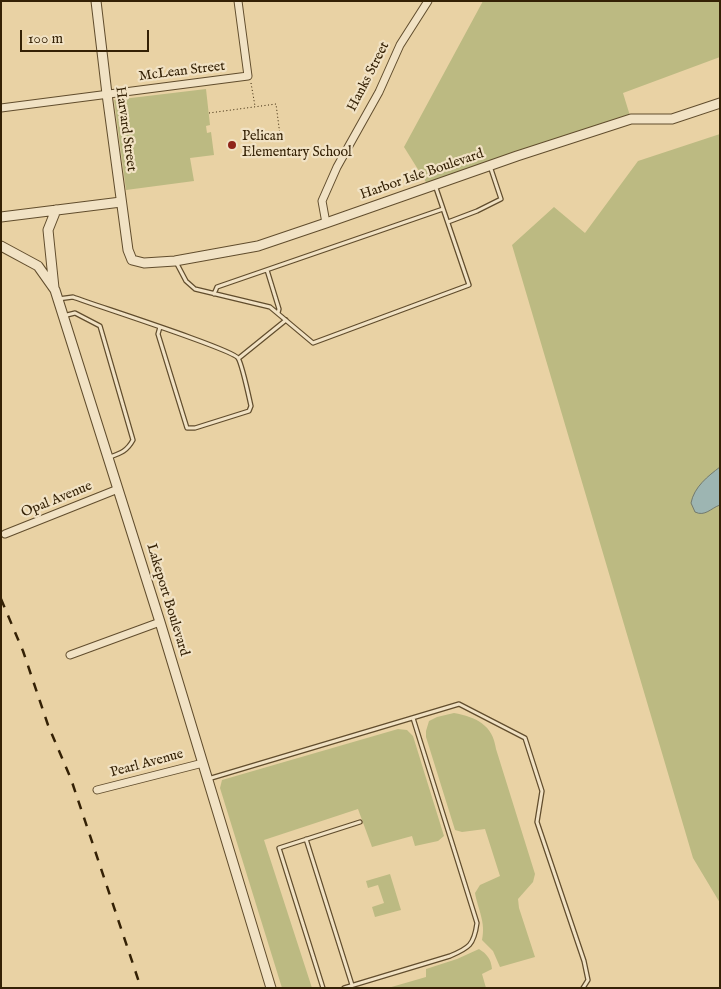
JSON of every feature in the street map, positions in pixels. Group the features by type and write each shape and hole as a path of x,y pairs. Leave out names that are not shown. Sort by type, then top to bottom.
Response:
{"street":[{"name":"Harvard Street","path":"96,1 106,94 121,202 128,250 132,260"},
{"name":"McLean Street","path":"1,108 248,76 238,1"},
{"name":"Hanks Street","path":"326,223 322,201 336,168 378,92 396,53 428,1"},
{"name":"Harbor Isle Boulevard","path":"132,260 144,264 176,261 258,246 631,119 672,119 720,103"},
{"path":"1,217 121,202"},
{"path":"56,210 48,230 56,295"},
{"name":"Lakeport Boulevard","path":"1,246 38,266 56,295 160,622 272,988"},
{"name":"Opal Avenue","path":"6,534 118,489"},
{"path":"70,655 160,622"},
{"name":"Pearl Avenue","path":"97,790 203,762"}],"lane":[{"path":"448,222 501,199 489,166"},
{"path":"176,261 186,281 194,289 270,307 313,343 469,285 435,185"},
{"path":"214,294 217,287 443,209"},
{"path":"267,270 279,309 278,314"},
{"path":"56,295 73,297 160,327 232,352 238,358 251,406 249,411 195,428 187,428 158,334 160,327"},
{"path":"63,316 75,313 100,326 133,440 123,453 108,457"},
{"path":"238,358 286,320"},
{"path":"208,779 459,704 525,738 542,791 537,822 584,961 588,980 583,988"},
{"path":"344,988 450,956 465,949 475,939 477,923 413,718"},
{"path":"323,988 279,848 360,822"},
{"path":"306,839 352,985"}],"path":[{"path":"251,83 255,107"},
{"path":"209,113 276,104 280,134"}],"shaded area":[{"path":"483,1 720,1 720,57 623,93 631,119 429,187 404,147"},
{"path":"206,89 210,125 206,126 207,133 211,132 214,155 190,158 194,181 126,190 114,100"},
{"path":"720,134 720,903 693,858 512,245 554,207 585,233 638,161"},
{"path":"454,713 476,720 487,728 491,734 535,874 533,882 518,899 519,908 535,957 500,967 493,951 482,940 482,922 475,893 480,885 500,876 485,829 462,832 455,830 426,737 429,721"},
{"path":"398,729 407,730 413,736 444,836 438,841 415,846 412,836 372,847 358,809 264,840 312,988 282,988 220,788 222,780"},
{"path":"390,874 401,910 375,917 372,907 384,903 378,885 368,888 366,881"},
{"path":"479,949 491,962 492,969 482,974 486,988 388,988 426,977 426,969 457,959"}],"water":[{"path":"720,467 720,505 705,513 695,512 691,503 695,492 706,478"}],"railway":[{"path":"1,599 23,651 48,725 71,779 141,988"}],"place":[{"name":"Pelican Elementary School","path":"232,145"}]}
